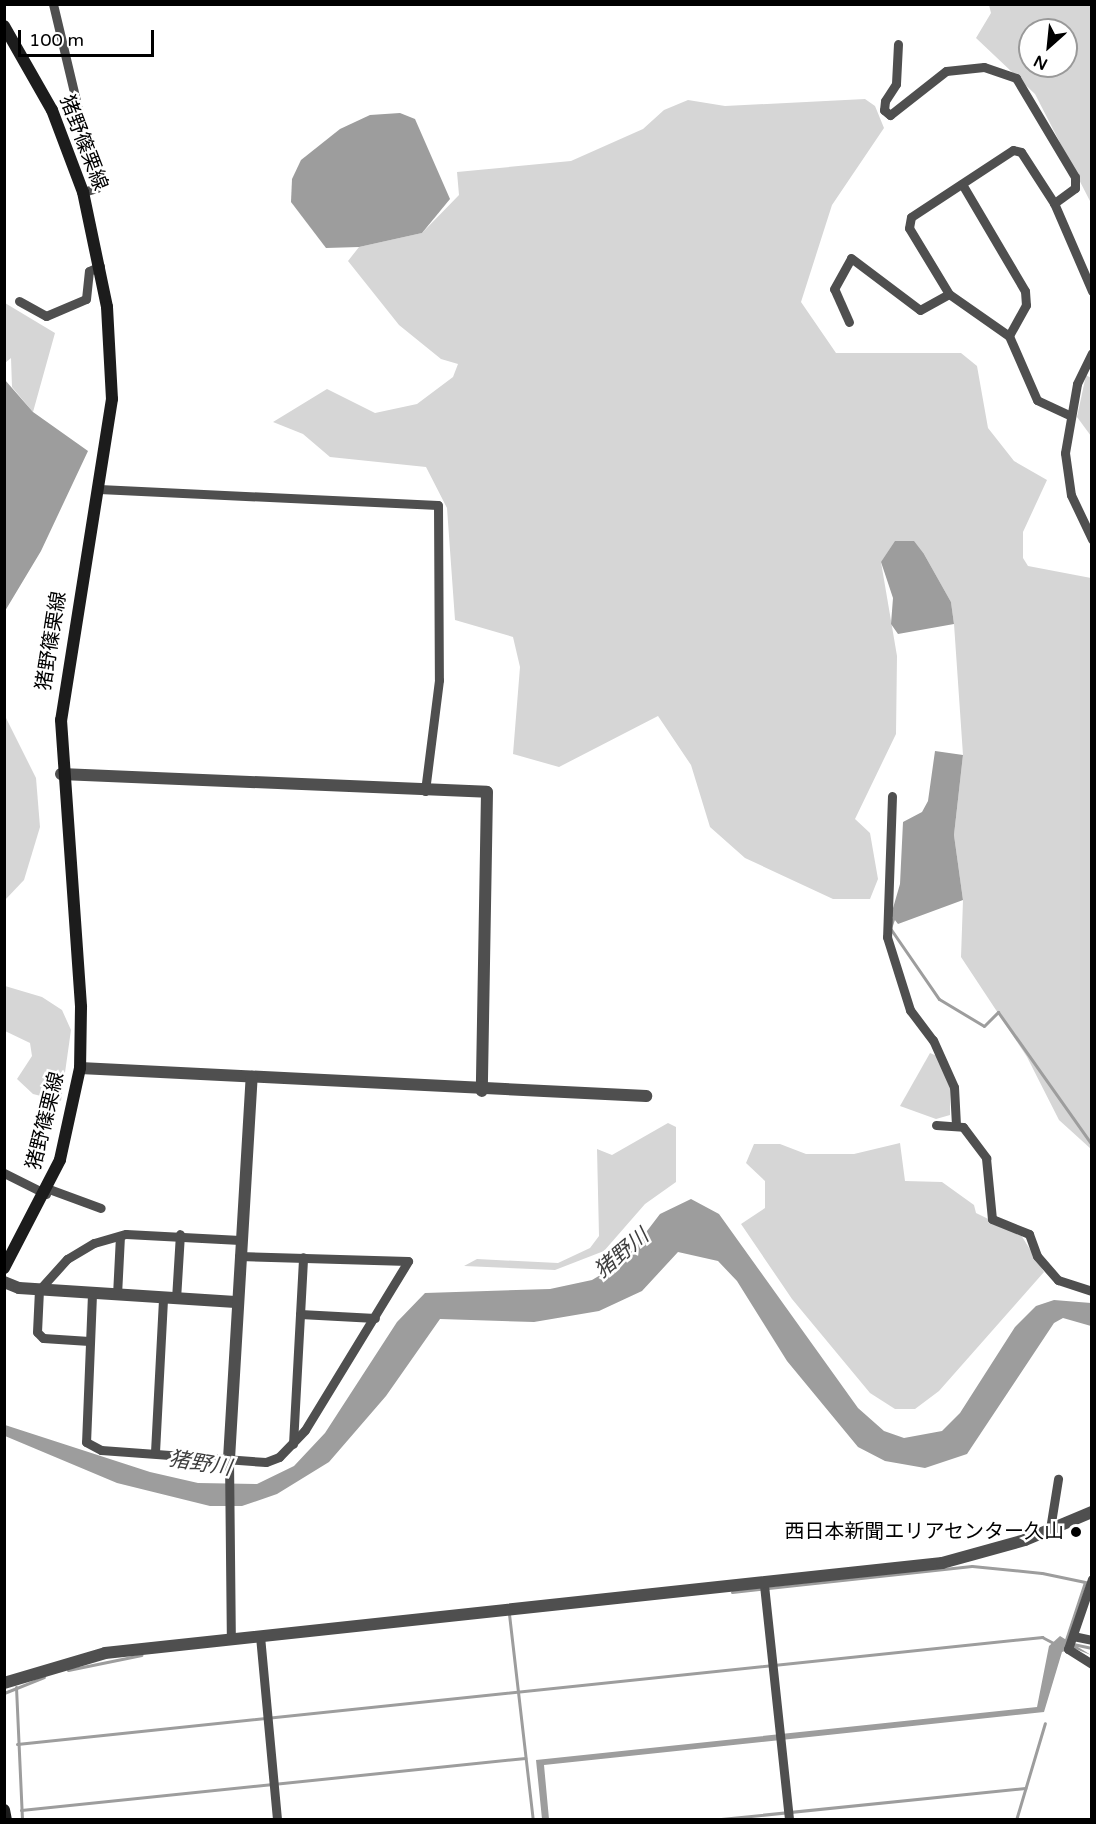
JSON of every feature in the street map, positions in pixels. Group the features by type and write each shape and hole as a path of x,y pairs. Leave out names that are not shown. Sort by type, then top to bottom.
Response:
{"main road":[{"name":"猪野篠栗線","path":"4,26 52,110 83,192 100,266 112,399 99,489 65,682 61,774 81,1007 80,1068 67,1134 47,1191 4,1268"},
{"path":"4,1810 6,1820"}],"street":[{"path":"53,4 96,188 83,192"},
{"path":"898,44 896,84 885,101 890,115 946,71 984,66 1016,78 1075,177 1075,188 1054,203"},
{"path":"1069,415 1037,400 1009,336 950,294 909,228 911,217 1013,150 1021,152 1054,203 1092,291"},
{"path":"962,184 1025,291 1026,305 1009,336"},
{"path":"849,322 834,289 851,258 920,310 950,294"},
{"path":"19,301 46,316 86,299 88,271 100,266"},
{"path":"1092,353 1069,415 1066,474 1092,539"},
{"path":"99,489 438,505 439,680 425,791"},
{"path":"61,774 487,792 482,1091"},
{"path":"892,796 887,937 909,1010 933,1040 954,1087 956,1124 986,1158 992,1219 1029,1234 1037,1256 1058,1280 1092,1292"},
{"path":"80,1068 482,1091 646,1096"},
{"path":"231,1638 227,1473 252,1077"},
{"path":"936,1125 956,1124"},
{"path":"4,1173 47,1191 101,1208"},
{"path":"89,1341 43,1338 37,1332 39,1290 68,1258 120,1236 180,1234 240,1240"},
{"path":"176,1299 180,1234"},
{"path":"117,1295 120,1236"},
{"path":"92,1294 86,1442 101,1450 155,1452 266,1462 293,1444 375,1318 408,1261 239,1256"},
{"path":"293,1444 303,1257"},
{"path":"4,1282 39,1290 236,1302"},
{"path":"155,1452 163,1298"},
{"path":"300,1314 375,1318"},
{"path":"1050,1529 1058,1479"},
{"path":"4,1683 105,1653 231,1638 764,1585 942,1563 1050,1529 1091,1512"},
{"path":"1071,1642 1092,1579"},
{"path":"764,1585 789,1820"},
{"path":"260,1636 277,1820"},
{"path":"1071,1642 1092,1640"},
{"path":"1071,1642 1092,1664"}],"shaded area":[{"path":"989,5 1091,5 1091,203 1035,94 1018,78 1078,78 1078,18 1018,18 1018,78 976,38 991,13"},
{"path":"865,99 875,106 884,128 832,205 801,302 836,353 961,353 977,366 988,428 1014,461 1047,480 1023,532 1023,558 1028,566 1091,578 1091,1149 1059,1120 1027,1057 961,957 963,900 954,835 963,755 954,624 951,602 924,554 881,562 897,656 896,734 855,819 870,833 878,879 870,899 833,899 745,858 710,827 691,765 658,716 559,767 513,754 520,667 513,637 455,620 447,508 426,467 330,457 303,434 273,422 327,389 375,413 417,404 453,377 458,364 441,359 399,325 348,261 359,247 422,233 459,195 457,172 571,161 643,129 664,110 688,100 725,106"},
{"path":"400,113 415,119 450,199 422,233 359,247 326,248 291,202 292,179 301,160 340,129 370,115"},
{"path":"5,303 55,333 33,412 12,387 11,358 5,363"},
{"path":"1086,375 1091,378 1091,436 1077,417"},
{"path":"5,380 33,412 88,451 41,551 5,611"},
{"path":"895,541 914,541 924,554 951,602 954,624 898,634 891,624 893,598 881,562"},
{"path":"4,714 36,778 40,827 24,880 5,900"},
{"path":"935,751 963,755 954,835 963,900 898,924 891,915 900,884 903,822 922,812 928,801"},
{"path":"5,986 42,997 62,1010 71,1030 61,1101 33,1094 17,1079 32,1056 30,1043 5,1031"},
{"path":"930,1053 937,1056 950,1088 950,1115 936,1119 900,1106"},
{"path":"668,1123 676,1127 676,1182 645,1204 604,1251 555,1270 464,1266 477,1259 558,1263 590,1248 599,1236 597,1149 612,1155"},
{"path":"900,1143 905,1181 942,1182 974,1205 976,1213 1021,1235 1044,1272 939,1391 915,1409 895,1409 870,1393 792,1299 741,1224 765,1208 765,1181 746,1163 754,1144 780,1144 806,1154 854,1154"},
{"path":"691,1199 719,1214 858,1408 884,1431 904,1438 942,1431 960,1413 1015,1327 1036,1306 1054,1300 1091,1303 1091,1326 1063,1318 1054,1323 967,1454 925,1468 885,1461 858,1447 787,1361 737,1281 718,1261 678,1252 642,1291 599,1311 534,1322 440,1319 386,1396 329,1462 277,1494 242,1506 210,1506 117,1483 5,1436 5,1425 150,1472 198,1483 257,1484 294,1466 325,1433 397,1322 425,1293 550,1289 592,1280 624,1261 660,1214"},
{"path":"1060,1636 1091,1655 1073,1648 1062,1652 1044,1712 544,1765 549,1819 542,1819 536,1760 1037,1707 1049,1646"}],"waterway":[{"path":"894,916 890,928 939,999 984,1026 998,1012 1092,1145"},
{"path":"732,1592 972,1566 1042,1573 1085,1582 1065,1643"},
{"path":"509,1614 533,1820"},
{"path":"17,1744 1042,1637 1055,1644"},
{"path":"1073,1644 1092,1648"},
{"path":"68,1670 141,1655"},
{"path":"4,1693 44,1677"},
{"path":"16,1687 22,1820"},
{"path":"1016,1820 1045,1723"},
{"path":"21,1810 525,1758"},
{"path":"711,1820 1025,1788"}],"place":[{"name":"西日本新聞エリアセンター久山","path":"1076,1532"}],"water label":[{"name":"猪野川","path":"622,1254"},
{"name":"猪野川","path":"200,1464"}]}
